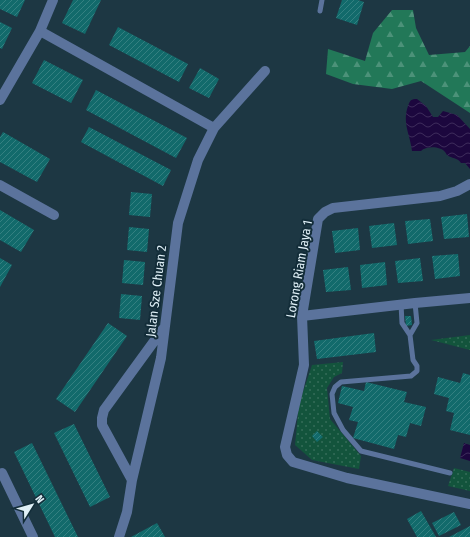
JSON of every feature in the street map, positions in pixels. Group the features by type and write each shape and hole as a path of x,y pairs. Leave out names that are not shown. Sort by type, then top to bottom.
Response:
{"street":[{"path":"0,100 40,31 53,0"},
{"path":"40,31 214,128"},
{"name":"Jalan Sze Chuan 2","path":"120,537 127,512 132,480 161,358 178,223 198,160 214,128 265,71"},
{"name":"Lorong Riam Jaya 1","path":"470,184 457,191 440,196 333,208 324,212 318,219 302,316 304,365 285,447 287,455 293,462 347,478 470,504"},
{"path":"0,185 54,215"},
{"path":"302,316 401,304 470,298"},
{"path":"132,480 102,425 102,418 104,410 164,328"},
{"path":"2,473 33,537"}],"lane":[{"path":"320,11 322,0"},
{"path":"410,335 417,323 416,303"},
{"path":"401,304 402,323 410,335 413,360 417,366 417,371 411,376 341,382 335,387 332,394 334,413 343,430 361,451 450,473"}],"green space":[{"path":"392,10 413,10 416,28 429,55 465,52 470,46 470,113 421,81 392,89 353,84 326,74 328,49 365,61 373,33"},
{"path":"470,335 470,350 431,340"},
{"path":"343,362 342,373 334,377 327,388 330,419 361,456 359,469 312,460 295,445 299,404 312,365"},
{"path":"454,468 470,472 470,491 448,486"}],"water":[{"path":"417,99 426,106 433,117 438,117 443,111 457,115 470,129 470,169 465,163 461,163 447,155 443,150 437,148 412,151 406,123 406,112 409,102"},
{"path":"464,443 470,445 470,461 460,458"}],"building":[{"path":"0,0 25,0 17,17 0,9"},
{"path":"73,0 101,0 85,34 62,23"},
{"path":"342,0 358,0 364,2 357,25 336,18"},
{"path":"0,22 12,28 2,49 0,48"},
{"path":"118,27 188,64 179,82 109,45"},
{"path":"44,60 83,80 71,103 32,83"},
{"path":"200,68 219,79 209,98 189,88"},
{"path":"96,90 187,138 176,158 86,110"},
{"path":"89,127 171,170 163,186 81,142"},
{"path":"3,132 50,159 37,182 0,162 0,137"},
{"path":"131,192 152,194 150,217 129,215"},
{"path":"0,210 34,230 21,252 0,240"},
{"path":"467,214 469,237 444,239 441,217"},
{"path":"430,219 433,241 408,244 405,221"},
{"path":"394,223 397,245 372,248 369,226"},
{"path":"129,227 149,229 147,252 127,250"},
{"path":"358,228 360,250 335,253 332,231"},
{"path":"458,254 460,276 435,279 432,256"},
{"path":"0,258 12,265 0,287"},
{"path":"420,258 423,281 398,283 395,261"},
{"path":"124,260 145,262 143,285 122,283"},
{"path":"385,262 387,285 362,288 360,265"},
{"path":"348,267 351,290 326,292 323,270"},
{"path":"121,294 142,296 140,320 119,318"},
{"path":"405,316 411,316 412,325 406,326"},
{"path":"108,323 127,336 75,412 56,399"},
{"path":"374,333 376,352 317,359 314,341"},
{"path":"463,373 470,375 470,435 450,430 454,413 446,411 449,398 434,394 438,377 460,383"},
{"path":"366,382 407,392 404,402 426,407 421,426 410,423 406,437 398,435 394,449 353,438 358,422 349,420 353,407 338,403 342,386 364,391"},
{"path":"74,424 110,497 90,507 54,433"},
{"path":"317,431 323,437 317,442 312,436"},
{"path":"32,443 78,537 55,537 14,452"},
{"path":"421,511 436,537 417,537 407,519"},
{"path":"454,512 461,525 439,536 432,523"},
{"path":"157,523 165,537 131,537"},
{"path":"470,526 470,537 449,537"}]}
